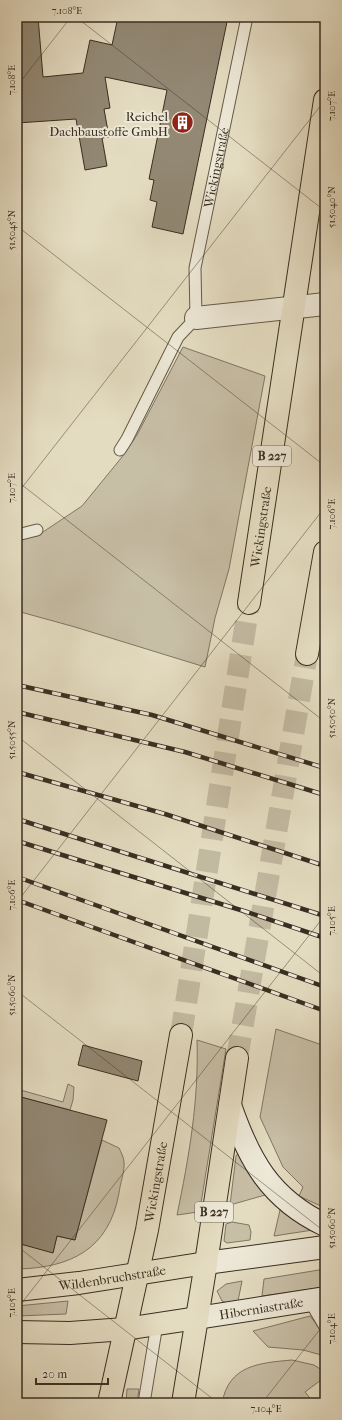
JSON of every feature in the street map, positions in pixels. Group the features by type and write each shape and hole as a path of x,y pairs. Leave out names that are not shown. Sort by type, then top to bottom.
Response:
{"main road":[{"name":"Wickingstraße","path":"249,603 325,100"},
{"path":"196,318 325,304"},
{"path":"308,654 325,552"},
{"name":"Wickingstraße","path":"109,1403 152,1203 181,1035"},
{"name":"B 227","path":"197,1318 237,1058"},
{"path":"230,1105 240,1134 250,1154 268,1181 280,1196 291,1205 325,1224"},
{"path":"206,1263 325,1247"},
{"name":"Wildenbruchstraße","path":"17,1290 137,1275 206,1263"},
{"name":"Hiberniastraße","path":"197,1318 317,1299"},
{"path":"17,1332 70,1333 125,1328 197,1318 183,1403"}],"lane":[{"name":"Wickingstraße","path":"196,318 194,268 247,17"},
{"path":"120,450 127,439 178,337 196,318"},
{"path":"17,535 37,530"},
{"path":"317,1299 325,1327"},
{"path":"144,1403 157,1324"}],"shaded area":[{"path":"183,347 265,376 229,569 215,618 205,667 75,627 17,611 17,540 37,536 82,506 122,457 137,435"},
{"path":"276,1029 325,1046 325,1208 299,1196 303,1187 283,1167 260,1117"},
{"path":"197,1040 226,1049 201,1203 198,1212 177,1215 195,1106"},
{"path":"68,1084 74,1087 73,1100 70,1110 17,1096 17,1089 63,1102"},
{"path":"102,1140 119,1148 124,1162 114,1212 106,1228 97,1241 84,1252 70,1259 54,1265 17,1269 17,1243 53,1252 57,1236 75,1240"},
{"path":"238,1153 265,1195 230,1205 236,1156"},
{"path":"280,1210 313,1230 274,1236"},
{"path":"232,1222 249,1225 251,1232 250,1240 227,1243 224,1241 226,1224"},
{"path":"325,1269 325,1287 262,1296 264,1279"},
{"path":"242,1281 238,1301 227,1303 222,1301 217,1291 226,1284"},
{"path":"68,1301 66,1314 17,1316 17,1306"},
{"path":"310,1316 322,1334 325,1356 303,1350 268,1347 253,1331"},
{"path":"292,1360 314,1365 325,1372 325,1377 305,1392 310,1398 303,1403 222,1403 226,1390 231,1381 247,1368 268,1363"},
{"path":"127,1389 139,1389 137,1403 126,1403"}],"building":[{"path":"17,17 38,17 43,77 83,73 90,40 112,45 118,17 228,17 183,234 152,227 157,202 150,200 154,180 149,179 167,90 105,77 110,108 104,109 109,137 102,138 107,166 85,170 76,119 17,123"},
{"path":"83,1045 142,1061 138,1081 78,1065"},
{"path":"17,1096 107,1120 75,1240 57,1236 53,1253 17,1243"}],"tunnel":[{"path":"181,1035 249,603"},
{"path":"237,1058 307,654"}],"railway":[{"path":"17,685 152,715 325,768"},
{"path":"17,712 185,752 325,795"},
{"path":"17,772 165,814 325,866"},
{"path":"17,819 325,916"},
{"path":"17,841 247,912 325,938"},
{"path":"17,877 325,987"},
{"path":"17,900 325,1011"}],"place":[{"name":"Reichel Dachbaustoffe GmbH","path":"183,123"}]}
